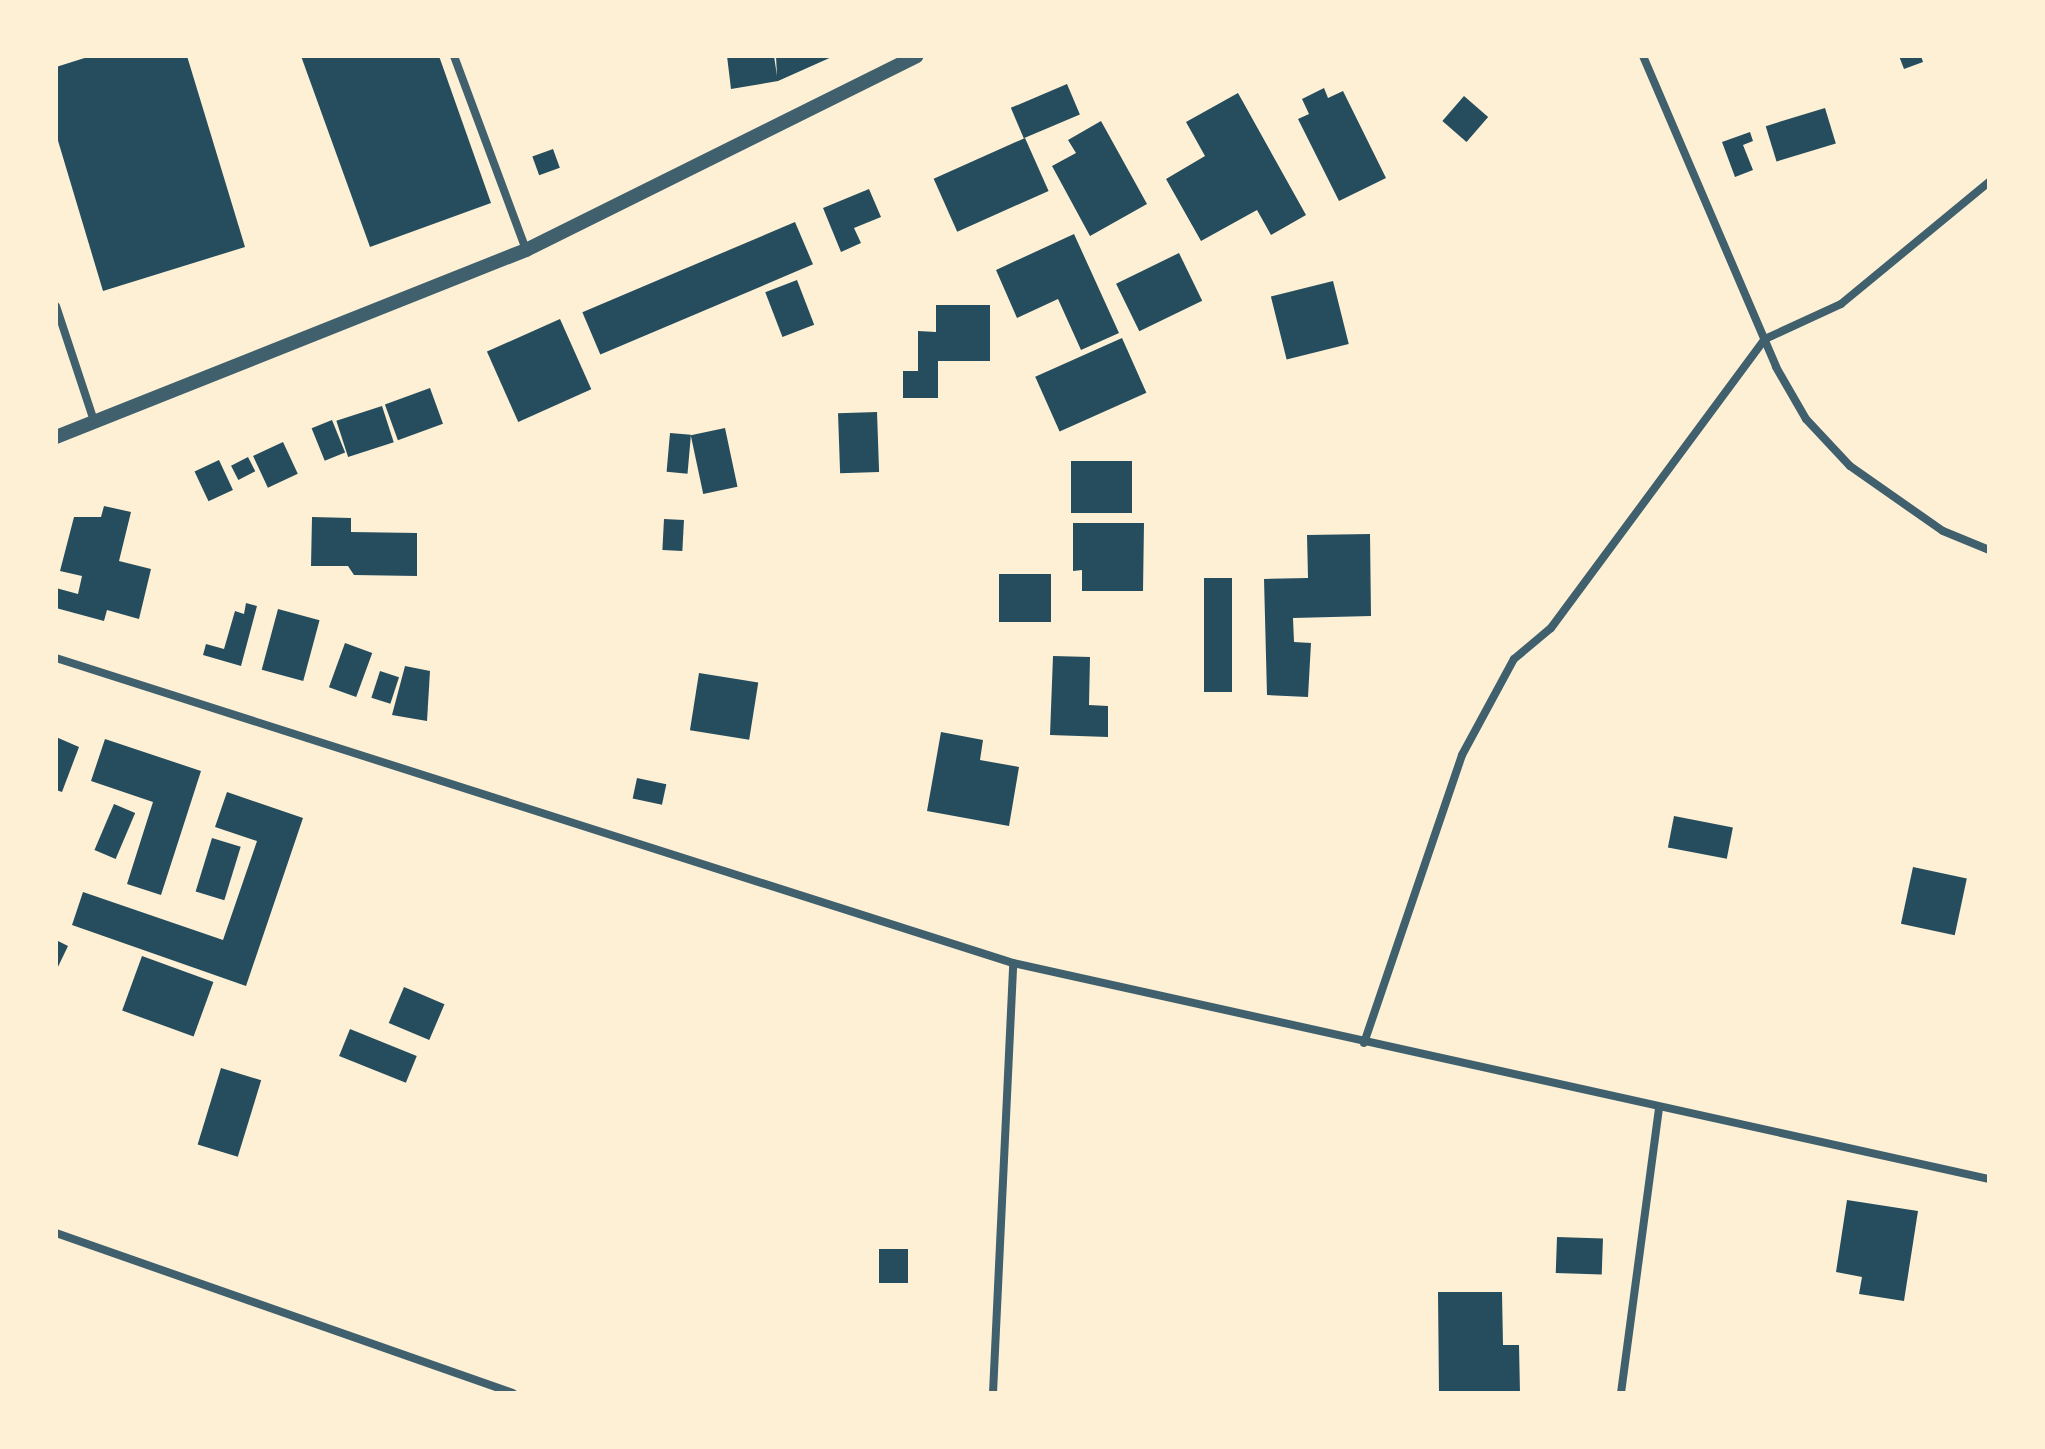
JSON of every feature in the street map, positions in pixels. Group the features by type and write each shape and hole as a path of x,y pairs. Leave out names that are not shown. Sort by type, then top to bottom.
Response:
{"street":[{"path":"454,56 526,250"},
{"path":"56,437 526,250 916,56"},
{"path":"1643,56 1765,339 1822,441 1943,531 1989,550"},
{"path":"1364,1043 1462,755 1514,659 1551,628 1765,339 1841,304 1989,182"},
{"path":"56,306 94,421"},
{"path":"56,658 1013,963 1989,1179"},
{"path":"993,1393 1013,963"},
{"path":"1621,1393 1659,1108"},
{"path":"56,1233 513,1393"}],"building":[{"path":"91,56 187,56 245,247 103,291 56,134 56,67"},
{"path":"301,56 439,56 491,203 370,247"},
{"path":"727,56 774,56 777,76 776,56 834,56 778,81 731,89"},
{"path":"1899,56 1921,56 1923,62 1904,69"},
{"path":"1067,84 1080,114 1024,138 1011,108"},
{"path":"1324,88 1328,98 1343,91 1386,178 1339,201 1298,119 1309,114 1302,99"},
{"path":"1238,93 1306,215 1271,235 1257,210 1201,241 1166,179 1205,156 1186,122"},
{"path":"1464,96 1488,117 1467,142 1442,121"},
{"path":"1825,108 1836,143 1777,162 1766,126"},
{"path":"1101,121 1147,204 1090,236 1052,166 1076,153 1068,140"},
{"path":"1750,132 1753,141 1743,145 1753,170 1735,177 1722,142"},
{"path":"1025,138 1049,191 957,232 934,179"},
{"path":"553,149 560,168 539,175 532,157"},
{"path":"869,189 881,217 854,228 861,243 841,252 823,208"},
{"path":"795,222 813,264 600,355 582,312"},
{"path":"1074,234 1119,333 1081,350 1058,299 1017,318 996,270"},
{"path":"1179,253 1202,301 1139,331 1116,284"},
{"path":"797,280 814,325 782,337 765,292"},
{"path":"1333,281 1349,344 1287,360 1271,296"},
{"path":"936,305 990,305 990,361 938,361 938,398 903,398 903,371 918,371 918,331 936,332"},
{"path":"560,319 591,389 518,422 487,352"},
{"path":"1122,338 1146,393 1060,431 1035,377"},
{"path":"430,388 443,424 398,440 385,404"},
{"path":"382,406 394,442 348,457 336,421"},
{"path":"877,412 879,472 840,473 838,413"},
{"path":"332,420 345,452 325,461 312,428"},
{"path":"725,428 737,487 703,494 691,435"},
{"path":"670,433 691,435 688,474 667,472"},
{"path":"283,442 298,474 268,488 253,456"},
{"path":"248,457 255,471 238,480 231,466"},
{"path":"219,460 233,490 208,501 195,471"},
{"path":"1071,461 1132,461 1132,513 1071,513"},
{"path":"104,506 131,512 119,561 151,569 139,619 107,610 104,621 56,608 56,588 78,594 82,576 60,571 74,517 101,517"},
{"path":"312,517 351,518 351,532 417,533 417,576 354,575 348,566 311,566"},
{"path":"664,519 684,520 682,551 662,550"},
{"path":"1073,523 1144,523 1143,591 1082,591 1082,570 1073,571"},
{"path":"1370,534 1371,616 1293,618 1294,642 1311,643 1308,697 1267,695 1264,579 1308,578 1307,535"},
{"path":"999,574 1051,574 1051,622 999,622"},
{"path":"1204,578 1232,578 1232,692 1204,692"},
{"path":"246,603 257,606 241,666 203,655 206,644 224,649 235,611 244,614"},
{"path":"278,609 320,620 303,681 262,670"},
{"path":"345,643 372,653 356,697 329,687"},
{"path":"1053,656 1090,657 1089,705 1108,706 1108,737 1050,735"},
{"path":"405,666 430,671 427,721 392,715"},
{"path":"380,671 399,677 390,704 371,698"},
{"path":"699,673 758,682 749,740 690,730"},
{"path":"941,732 983,740 980,760 1019,767 1009,826 927,811"},
{"path":"56,737 79,747 62,792 56,790"},
{"path":"105,739 201,771 161,895 127,884 153,802 91,781"},
{"path":"637,778 666,784 662,805 633,799"},
{"path":"227,792 303,818 246,986 72,925 83,892 223,940 257,841 215,827"},
{"path":"114,804 135,813 116,859 94,850"},
{"path":"1674,816 1733,827 1727,859 1668,847"},
{"path":"212,838 241,847 224,900 196,892"},
{"path":"1913,867 1967,878 1955,935 1901,924"},
{"path":"56,940 68,946 56,971"},
{"path":"142,956 213,982 194,1036 122,1011"},
{"path":"404,987 445,1004 429,1040 389,1023"},
{"path":"350,1029 417,1056 406,1083 339,1056"},
{"path":"221,1068 261,1080 238,1157 198,1145"},
{"path":"1847,1200 1918,1211 1904,1301 1859,1294 1862,1277 1836,1272"},
{"path":"1557,1237 1603,1239 1602,1275 1556,1273"},
{"path":"879,1249 908,1249 908,1283 879,1283"},
{"path":"1438,1292 1502,1292 1503,1345 1519,1345 1520,1393 1439,1393"}]}
